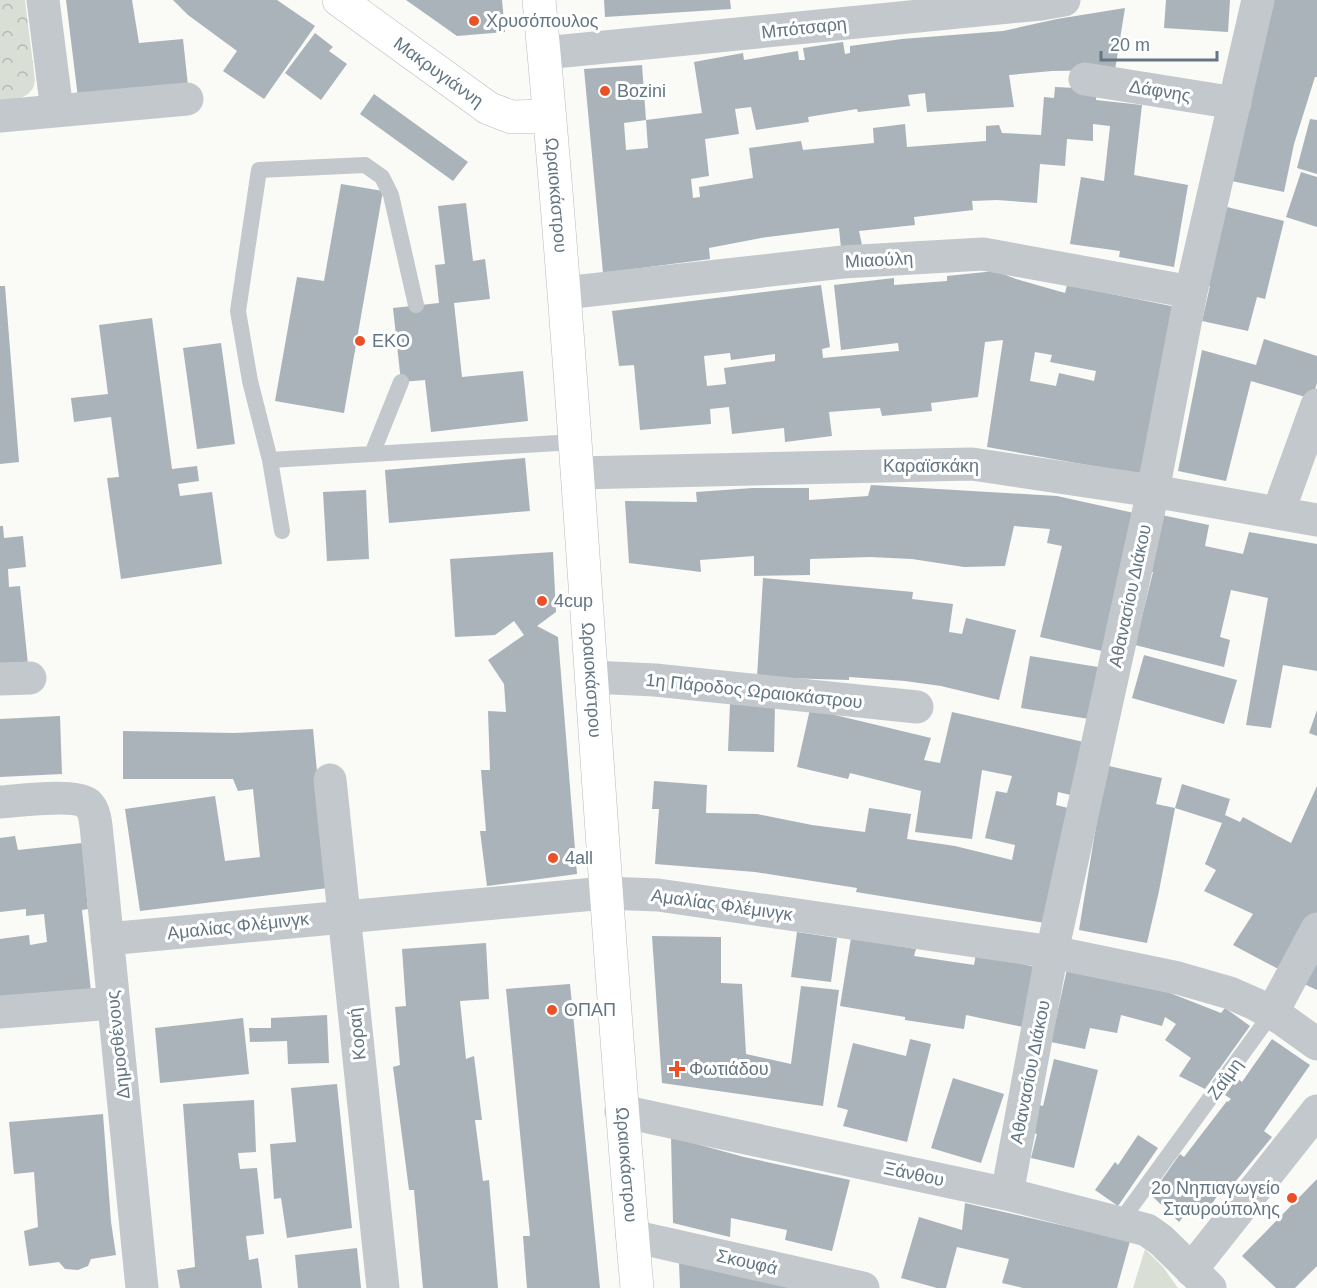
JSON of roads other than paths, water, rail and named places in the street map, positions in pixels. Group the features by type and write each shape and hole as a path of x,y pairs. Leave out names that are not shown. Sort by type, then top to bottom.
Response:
{"main road":[{"name":"Μακρυγιάννη","path":"339,0 488,108 511,117 549,116"},
{"name":"Ωραιοκάστρου","path":"539,0 564,293 621,1112 637,1288"}],"street":[{"path":"43,0 57,111"},
{"name":"Αθανασίου Διάκου","path":"1007,1194 1052,952 1153,491 1191,292 1258,0"},
{"name":"Μπότσαρη","path":"544,53 1049,1"},
{"name":"Δάφνης","path":"1085,79 1235,103"},
{"path":"0,116 188,99"},
{"name":"Μιαούλη","path":"564,293 843,262 983,254 1191,292"},
{"path":"1278,513 1317,405"},
{"name":"Καραϊσκάκη","path":"576,458 972,464 1153,491 1317,520"},
{"name":"1η Πάροδος Ωραιοκάστρου","path":"591,676 655,680 917,707"},
{"name":"Κοραή","path":"330,780 383,1288"},
{"name":"Δημοσθένους","path":"0,802 74,800 88,804 93,812 142,1288"},
{"name":"Αμαλίας Φλέμινγκ","path":"107,939 605,893 658,895 1052,952 1178,978 1230,993 1272,1013 1317,1044"},
{"name":"Ζαΐμη","path":"1272,1013 1317,929"},
{"path":"0,1012 113,1003"},
{"path":"1202,1281 1317,1111"},
{"name":"Ξάνθου","path":"621,1112 1007,1194 1120,1222 1150,1232 1202,1281"},
{"name":"Σκουφά","path":"632,1236 862,1288"}],"lane":[{"path":"282,531 270,460 250,381 238,311 259,170 365,165 382,177 391,195 417,305"},
{"path":"372,454 401,382"},
{"path":"270,460 372,454 576,458"},
{"name":"Ζαΐμη","path":"1120,1222 1272,1013"}],"place":[{"name":"Χρυσόπουλος","path":"474,21"},
{"name":"Bozini","path":"605,91"},
{"name":"EKO","path":"360,341"},
{"name":"4cup","path":"542,601"},
{"name":"4all","path":"553,858"},
{"name":"ΟΠΑΠ","path":"552,1010"},
{"name":"Φωτιάδου","path":"677,1069"},
{"name":"2ο Νηπιαγωγείο Σταυρούπολης","path":"1292,1198"}]}
